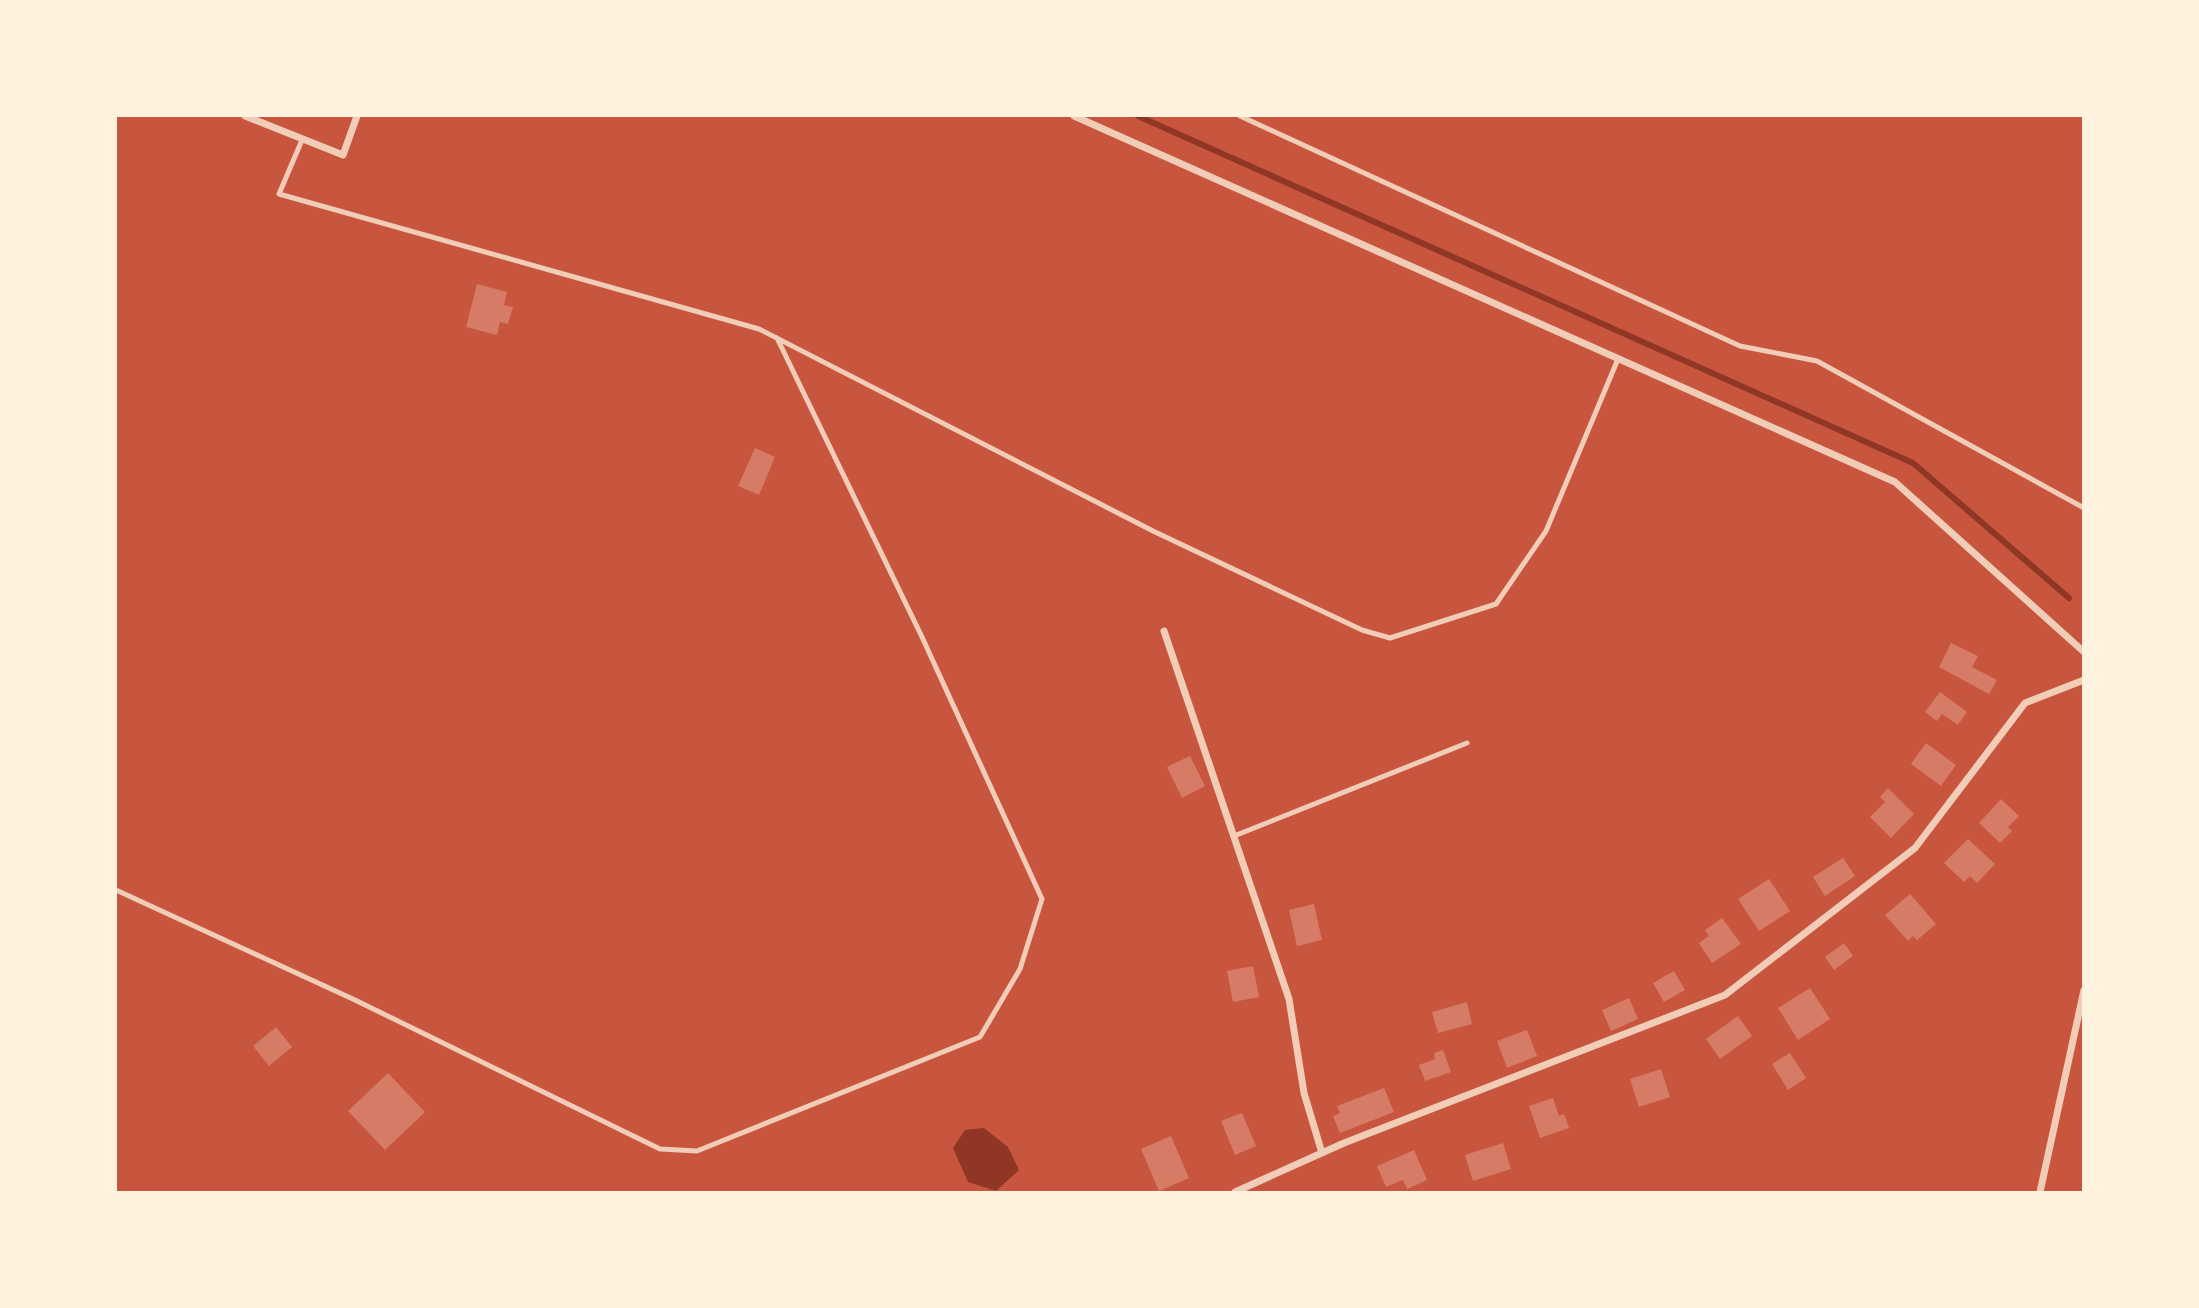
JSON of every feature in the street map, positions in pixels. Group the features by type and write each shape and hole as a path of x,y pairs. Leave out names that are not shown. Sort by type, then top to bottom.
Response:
{"street":[{"path":"245,116 343,155 357,116"},
{"path":"1074,116 1895,482 2084,652"},
{"path":"1164,631 1289,999 1304,1093 1322,1153"},
{"path":"1235,1192 1322,1153 1725,996 1916,848 2025,704 2084,680"},
{"path":"2040,1192 2084,990"}],"lane":[{"path":"1240,116 1740,346 1817,361 2084,508"},
{"path":"302,140 279,194 714,315 777,338 1153,531 1362,630 1390,638 1496,604 1546,531 1618,359"},
{"path":"116,890 355,1000 660,1149 697,1151 980,1037 1020,969 1042,899 922,637 777,338"},
{"path":"1234,836 1467,743"}],"shaded area":[{"path":"984,1128 1008,1147 1019,1170 996,1191 968,1182 953,1148 965,1130"}],"building":[{"path":"477,284 507,292 504,305 513,307 508,324 500,322 497,335 466,327"},
{"path":"755,448 775,457 759,495 738,486"},
{"path":"1951,643 1978,656 1972,667 1997,680 1989,694 1939,667"},
{"path":"1940,692 1967,712 1958,725 1942,714 1937,721 1925,712"},
{"path":"1926,743 1956,765 1941,786 1911,764"},
{"path":"1190,756 1205,786 1182,798 1167,767"},
{"path":"1888,788 1914,814 1891,838 1870,817 1885,802 1880,797"},
{"path":"2001,799 2019,816 2008,827 2012,831 2000,843 1979,823"},
{"path":"1968,839 1995,864 1977,883 1970,876 1964,882 1944,863"},
{"path":"1843,858 1855,876 1825,896 1813,877"},
{"path":"1769,879 1790,911 1759,931 1738,899"},
{"path":"1910,894 1936,924 1917,940 1913,936 1908,941 1885,915"},
{"path":"1314,904 1322,940 1297,946 1289,910"},
{"path":"1722,918 1741,944 1712,963 1699,943 1709,936 1705,930"},
{"path":"1844,943 1853,956 1834,970 1825,957"},
{"path":"1253,966 1259,997 1233,1002 1227,971"},
{"path":"1674,971 1685,990 1664,1002 1653,983"},
{"path":"1810,988 1830,1019 1798,1040 1778,1008"},
{"path":"1629,998 1638,1019 1611,1031 1602,1010"},
{"path":"1467,1002 1472,1024 1438,1033 1432,1012"},
{"path":"1738,1016 1752,1036 1720,1059 1706,1039"},
{"path":"276,1027 292,1047 269,1066 253,1046"},
{"path":"1527,1030 1537,1056 1507,1068 1497,1041"},
{"path":"1443,1050 1451,1072 1425,1081 1419,1065 1435,1059 1434,1053"},
{"path":"1790,1053 1806,1078 1788,1090 1772,1064"},
{"path":"1661,1069 1670,1097 1639,1107 1630,1079"},
{"path":"388,1073 425,1112 385,1150 348,1111"},
{"path":"1384,1088 1394,1112 1340,1133 1333,1116 1340,1113 1337,1106"},
{"path":"1553,1098 1559,1116 1564,1114 1569,1128 1540,1138 1529,1106"},
{"path":"1242,1113 1256,1146 1235,1155 1221,1121"},
{"path":"1171,1136 1189,1178 1159,1191 1141,1149"},
{"path":"1503,1143 1511,1169 1473,1181 1465,1155"},
{"path":"1414,1150 1427,1180 1407,1189 1403,1180 1386,1187 1377,1166"}],"waterway":[{"path":"1138,116 1913,463 2069,598"}]}
